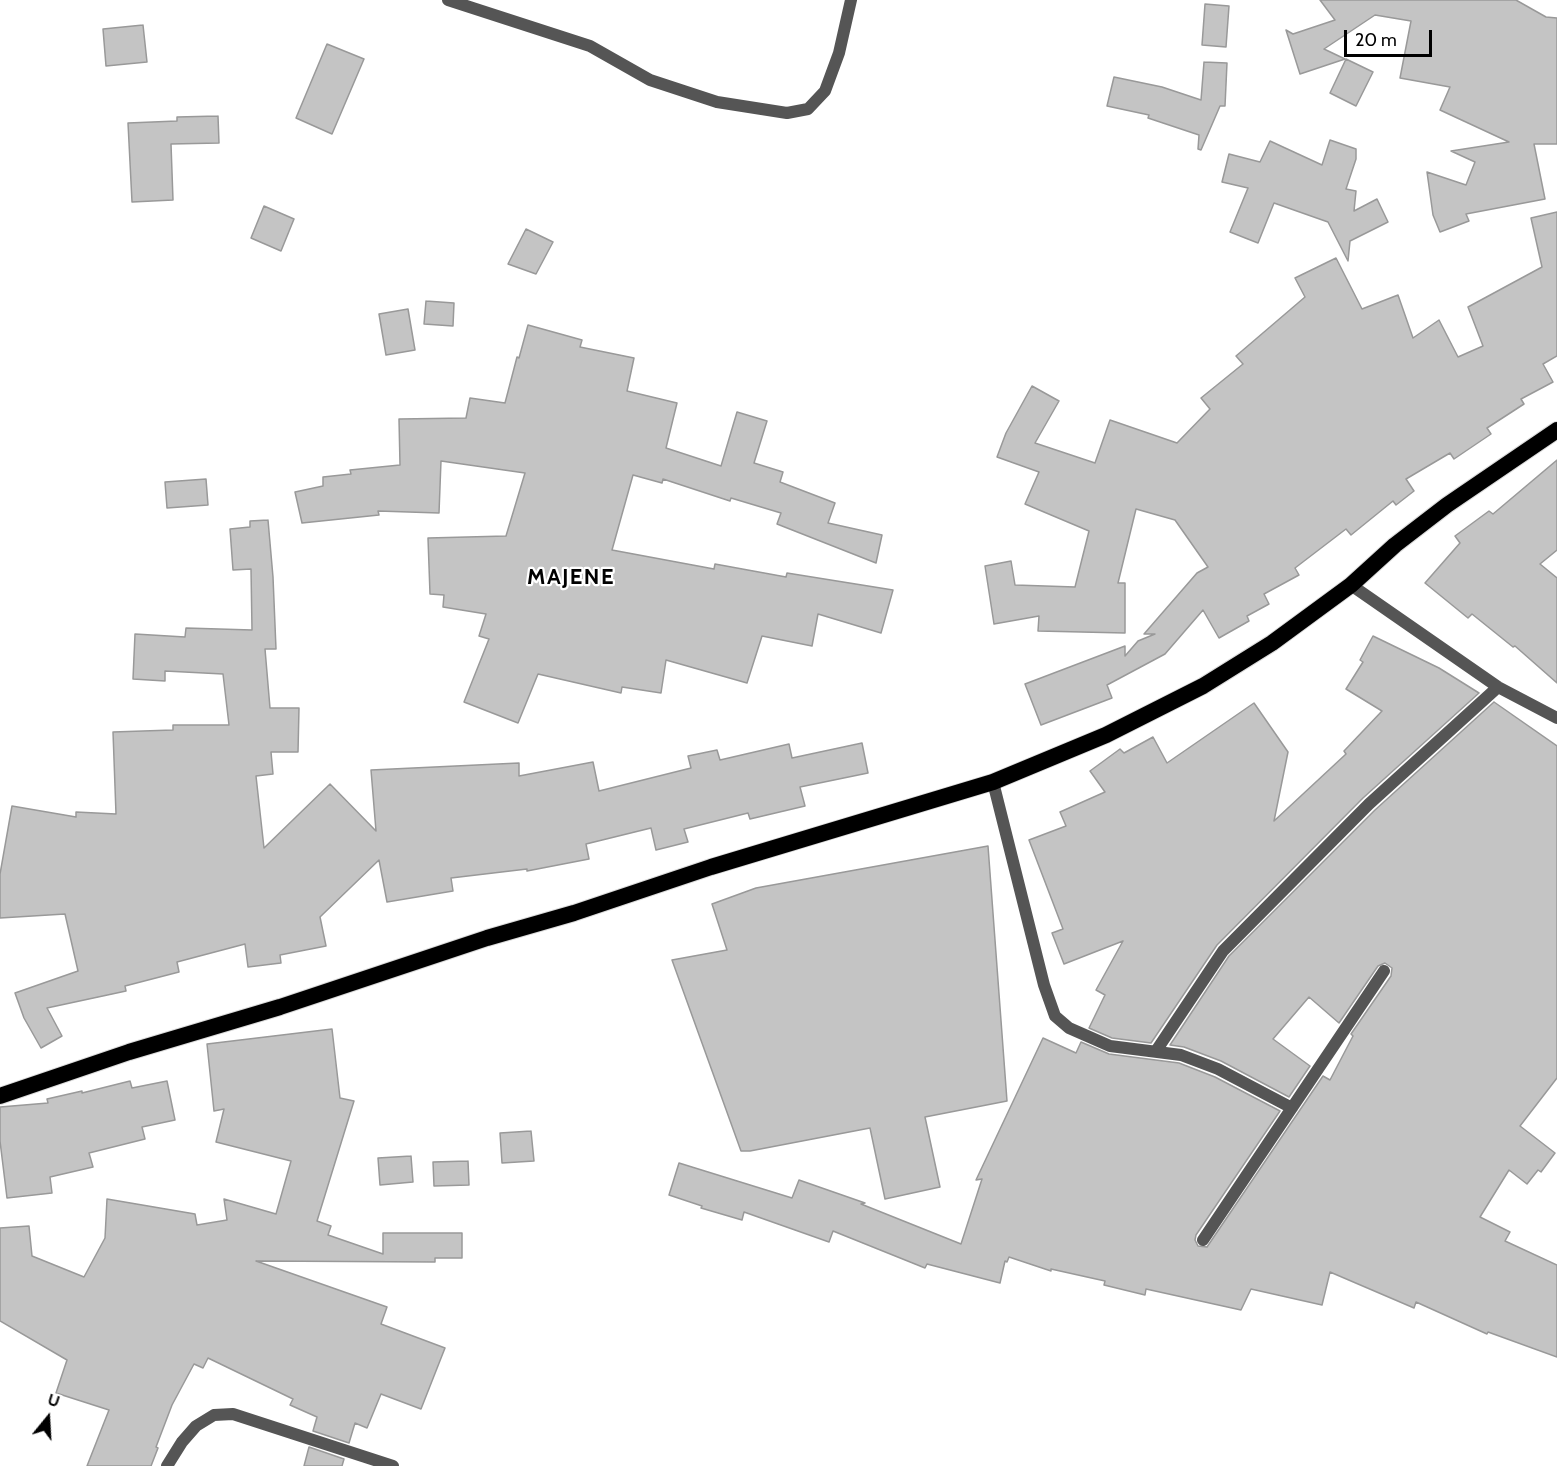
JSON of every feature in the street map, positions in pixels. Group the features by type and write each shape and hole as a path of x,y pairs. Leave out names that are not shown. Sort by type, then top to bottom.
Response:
{"highway":[{"path":"0,1096 129,1052 280,1007 711,867 993,782 1106,735 1203,686 1272,643 1351,585 1395,545 1447,505 1557,430"}],"street":[{"path":"448,0 590,46 650,80 717,102 786,113 808,109 825,91 838,53 851,0"},
{"path":"1351,585 1498,687 1557,718"},
{"path":"1156,1051 1222,951 1369,804 1498,687"},
{"path":"993,782 1044,985 1055,1016 1068,1029 1110,1046 1181,1055 1218,1069 1292,1108"},
{"path":"1203,1240 1384,971"},
{"path":"167,1466 196,1426 214,1415 233,1414 393,1466"}],"building":[{"path":"1320,0 1516,0 1546,17 1557,18 1557,144 1534,144 1545,199 1466,214 1469,221 1440,232 1433,215 1427,172 1466,185 1475,162 1451,151 1509,142 1440,110 1450,87 1400,78 1411,21 1375,15 1324,49 1345,59 1300,74 1286,30 1293,34 1335,20"},
{"path":"1205,4 1229,6 1226,47 1202,45"},
{"path":"143,25 147,62 106,66 103,29"},
{"path":"327,44 364,59 332,134 296,118"},
{"path":"1346,59 1373,72 1356,106 1330,93"},
{"path":"1204,62 1227,63 1225,106 1220,106 1201,150 1198,149 1199,135 1148,118 1149,115 1107,106 1114,77 1162,87 1201,100"},
{"path":"218,116 219,143 171,144 173,200 132,202 128,123 177,121 177,117"},
{"path":"1330,140 1356,149 1356,159 1346,189 1356,191 1354,211 1377,199 1388,222 1350,241 1348,261 1328,222 1274,203 1258,243 1230,232 1248,188 1222,182 1229,154 1260,162 1270,141 1322,165"},
{"path":"264,206 294,219 281,251 251,238"},
{"path":"1557,212 1557,356 1543,364 1553,382 1521,399 1524,404 1487,428 1491,434 1454,459 1450,453 1406,479 1414,491 1396,505 1393,501 1351,535 1346,529 1295,568 1299,575 1264,594 1269,604 1247,616 1249,621 1219,638 1203,610 1165,654 1107,685 1112,698 1041,725 1025,684 1125,646 1125,656 1138,641 1155,634 1144,634 1197,573 1208,567 1175,520 1136,509 1118,583 1125,583 1125,633 1038,631 1039,616 994,624 985,566 1011,561 1015,585 1075,587 1089,531 1025,504 1039,472 997,457 1006,433 1032,386 1059,401 1035,443 1095,463 1110,420 1177,443 1210,409 1201,398 1243,364 1236,356 1305,297 1295,278 1336,258 1362,309 1398,295 1413,338 1439,320 1458,357 1483,346 1468,307 1542,267 1531,218"},
{"path":"526,229 553,242 536,274 508,264"},
{"path":"426,301 454,303 453,326 424,324"},
{"path":"408,309 415,350 386,355 379,314"},
{"path":"528,325 582,340 580,347 634,358 627,391 677,403 666,448 721,466 737,412 767,421 754,463 783,472 780,482 835,503 828,523 882,535 876,563 777,524 781,513 731,498 730,501 663,479 662,483 633,475 612,550 714,569 715,564 786,577 787,573 893,590 881,633 818,614 812,646 762,636 747,683 666,660 661,693 622,687 621,693 538,674 518,723 464,702 489,639 479,636 486,614 443,607 444,595 430,594 428,538 506,536 525,473 441,461 439,513 378,511 379,515 302,523 295,492 323,486 323,477 351,474 350,470 400,465 399,419 466,418 470,398 505,403"},
{"path":"1557,460 1557,550 1540,564 1557,578 1557,683 1515,646 1513,647 1472,614 1468,618 1425,583 1460,543 1455,536 1489,511 1493,514"},
{"path":"206,479 208,505 167,508 165,482"},
{"path":"268,520 276,649 265,649 270,708 299,708 298,752 271,752 273,774 256,776 264,848 330,784 376,831 371,770 519,763 519,776 593,762 599,791 691,768 688,756 717,750 720,760 789,744 792,758 862,743 868,773 800,787 805,806 750,819 748,813 684,829 688,842 656,850 651,828 586,844 589,859 527,871 527,869 451,878 453,891 387,902 379,860 320,917 326,946 280,955 281,963 248,967 245,944 177,962 179,972 125,986 126,991 47,1008 62,1036 41,1048 24,1018 15,993 78,971 65,914 0,918 0,874 12,806 76,817 76,812 116,814 113,732 173,730 173,725 229,725 223,674 165,671 165,681 133,679 135,634 185,637 186,628 252,630 251,569 233,570 230,529 250,527 250,521"},
{"path":"1373,636 1439,668 1479,693 1363,798 1217,945 1151,1043 1112,1038 1089,1028 1105,995 1096,990 1123,941 1064,964 1052,933 1063,929 1029,840 1066,826 1060,812 1105,792 1090,771 1120,749 1124,753 1153,737 1167,763 1254,703 1288,752 1274,821 1346,754 1344,751 1382,711 1346,689 1363,662 1360,660"},
{"path":"1494,702 1557,746 1557,1078 1520,1126 1555,1153 1541,1172 1538,1170 1527,1184 1509,1170 1480,1217 1510,1232 1505,1241 1557,1265 1557,1357 1488,1332 1487,1334 1416,1302 1414,1308 1330,1272 1322,1305 1251,1289 1241,1310 1146,1289 1145,1295 1104,1285 1105,1281 1051,1269 1051,1271 1009,1257 1007,1262 1005,1261 1000,1283 927,1264 925,1268 833,1231 829,1242 744,1212 742,1220 701,1208 702,1206 669,1195 679,1163 792,1198 799,1180 865,1203 861,1204 961,1244 982,1179 976,1180 1043,1038 1076,1053 1081,1042 1109,1054 1179,1063 1215,1077 1280,1111 1196,1235 1195,1240 1198,1246 1207,1247 1323,1076 1330,1080 1353,1036 1351,1034 1391,976 1392,968 1385,963 1378,966 1339,1023 1309,997 1273,1039 1310,1066 1289,1097 1221,1061 1184,1047 1170,1045 1229,956 1375,810"},
{"path":"988,846 1007,1101 925,1117 940,1187 885,1199 870,1128 741,1151 672,960 727,950 712,904 756,888"},
{"path":"332,1029 340,1098 354,1101 317,1221 331,1226 328,1235 383,1254 383,1233 462,1233 462,1258 435,1258 435,1262 256,1261 387,1307 381,1324 445,1348 421,1409 381,1394 367,1428 355,1423 349,1443 313,1431 317,1417 290,1405 293,1399 208,1358 203,1368 194,1364 172,1405 151,1466 87,1466 109,1410 56,1393 67,1360 0,1321 0,1228 29,1226 32,1256 84,1277 105,1238 107,1199 195,1214 197,1225 227,1220 224,1199 276,1214 291,1161 216,1142 224,1109 214,1111 207,1044"},
{"path":"130,1081 132,1088 167,1081 175,1120 142,1127 145,1139 89,1153 93,1167 50,1177 52,1193 7,1198 0,1141 0,1107 48,1103 47,1099"},
{"path":"531,1131 534,1161 502,1163 500,1133"},
{"path":"411,1156 413,1182 380,1185 378,1158"},
{"path":"468,1161 469,1185 434,1186 433,1162"},
{"path":"309,1447 344,1459 342,1466 304,1466"}],"district":[{"name":"MAJENE","path":"571,578"}]}
